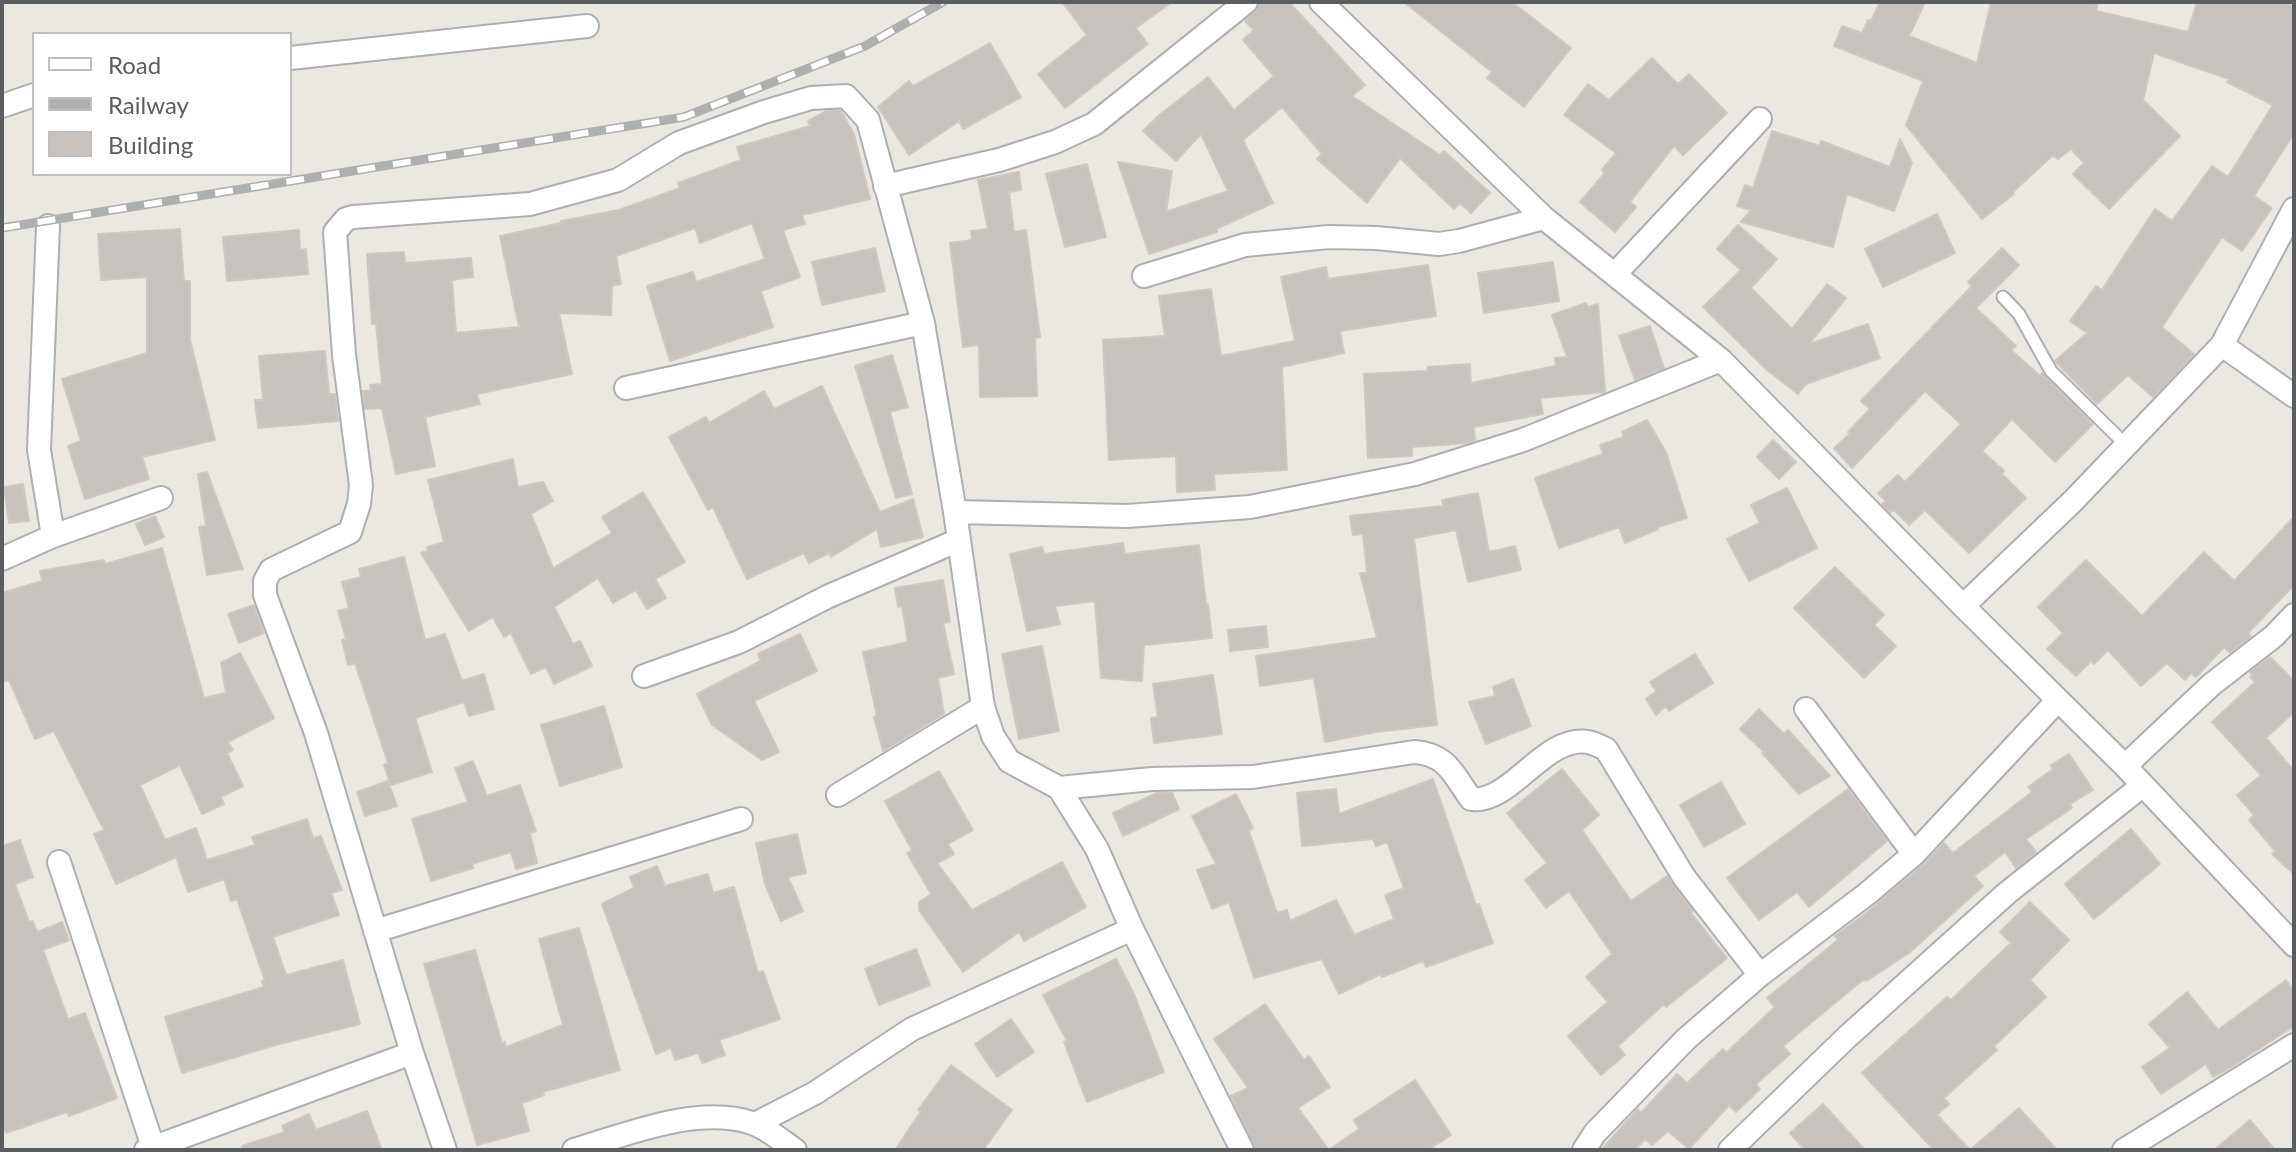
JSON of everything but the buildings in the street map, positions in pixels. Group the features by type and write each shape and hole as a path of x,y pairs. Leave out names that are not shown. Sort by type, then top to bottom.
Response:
{"street":[{"path":"885,186 999,160 1055,142 1094,124 1246,2"},
{"path":"1321,2 1544,218 1721,360 2125,766 2294,945"},
{"path":"292,58 587,26"},
{"path":"2,106 32,96"},
{"path":"445,1150 412,1053 316,733 265,595 265,581 271,570 350,532 359,504 361,485 344,355 335,232 346,219 353,217 530,204 618,180 679,143 811,98 846,96 868,120 923,323 955,512 983,707 993,736 1009,761 1059,788 1097,849 1132,929 1242,1150"},
{"path":"1616,273 1760,119"},
{"path":"1963,606 2073,501 2222,345 2294,209"},
{"path":"1144,276 1245,245 1329,237 1439,244 1544,218"},
{"path":"48,226 39,450 53,536"},
{"path":"626,388 923,323"},
{"path":"2222,345 2294,396"},
{"path":"955,512 1127,516 1250,507 1415,474 1523,440 1721,360"},
{"path":"2,559 53,536 161,498"},
{"path":"644,676 739,642 829,596 959,540"},
{"path":"2125,766 2211,685 2284,641 2294,615"},
{"path":"1584,1150 1595,1133 1686,1039 1760,975 1914,854 2058,700"},
{"path":"838,795 983,707"},
{"path":"1806,709 1914,854"},
{"path":"1059,788 1152,779 1253,777 1414,752 1430,753 1443,759 1471,799 1476,800 1498,791 1562,745 1586,741 1606,749 1684,877 1760,975"},
{"path":"1730,1150 1847,1037 1995,903 2142,786"},
{"path":"375,931 741,819"},
{"path":"59,862 150,1149 412,1053"},
{"path":"755,1124 815,1093 912,1029 1132,929"},
{"path":"2124,1150 2294,1045"},
{"path":"574,1150 642,1129 702,1117 728,1117 755,1124 795,1150"}],"lane":[{"path":"2003,297 2019,314 2051,371 2126,445"}],"railway":[{"path":"2,228 684,117 865,46 943,2"}]}
